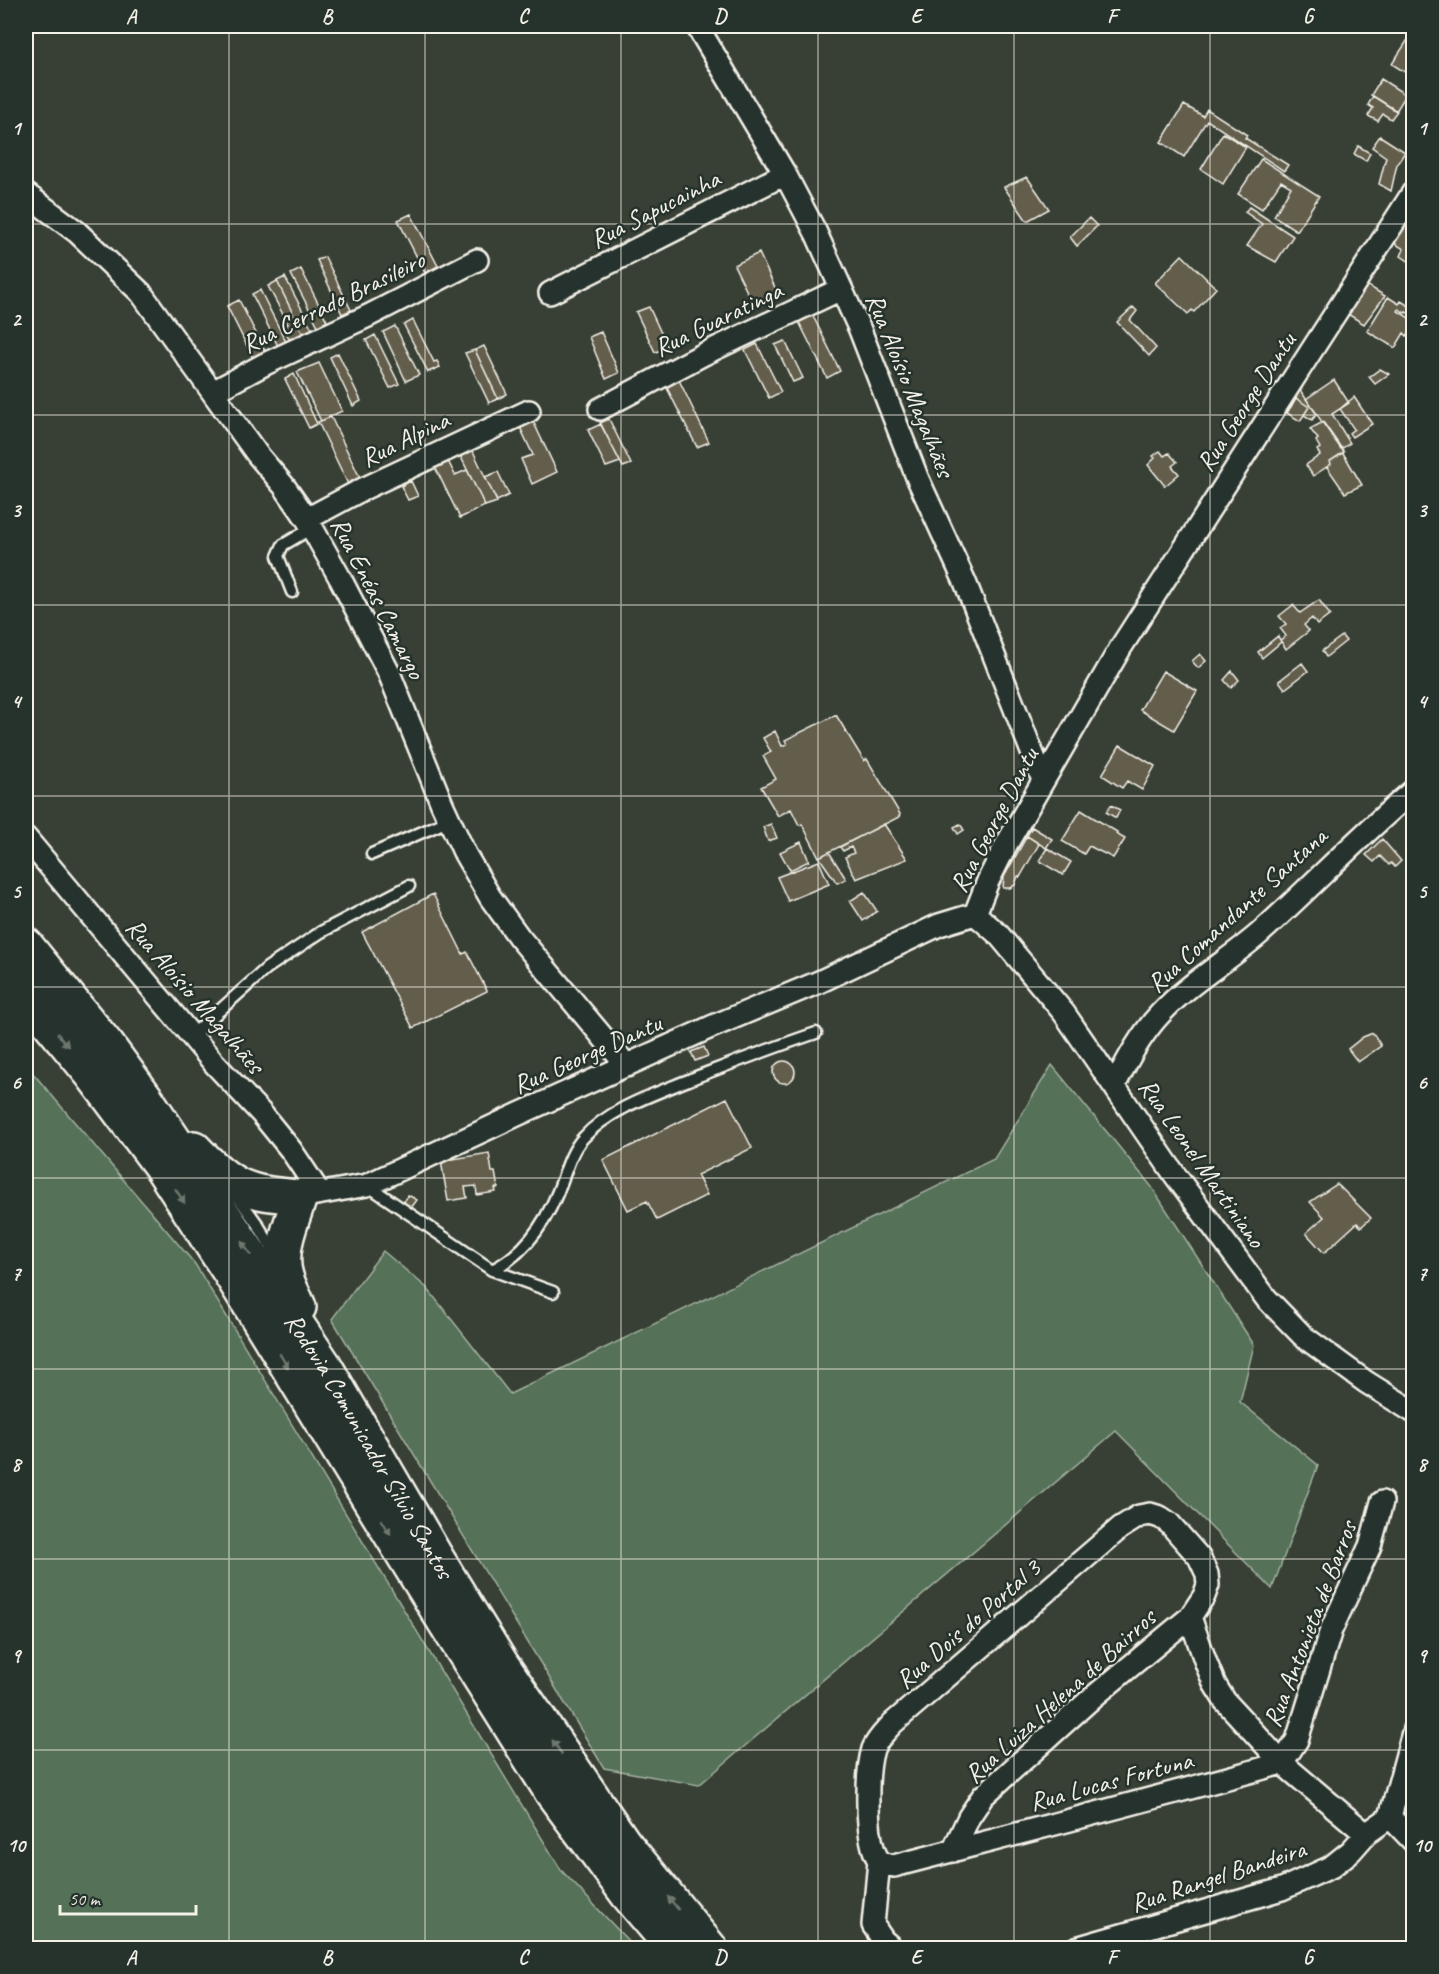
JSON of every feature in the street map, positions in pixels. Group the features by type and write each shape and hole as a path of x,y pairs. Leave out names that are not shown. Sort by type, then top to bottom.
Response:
{"highway":[{"name":"Rodovia Comunicador Silvio Santos","path":"26,945 108,1046 146,1098 325,1366 501,1664 565,1759 624,1843 710,1948"},
{"name":"Rodovia Comunicador Silvio Santos","path":"26,995 93,1076 159,1164 230,1273 552,1793 627,1894 673,1948"},
{"path":"146,1098 216,1172 245,1189 267,1195 310,1195 286,1242 285,1274 325,1366"}],"street":[{"name":"Rua Aloísio Magalhães","path":"697,26 785,174 860,330 917,477 965,582 1043,780"},
{"name":"Rua Sapucainha","path":"550,292 785,174"},
{"name":"Rua George Dantu","path":"310,1195 366,1185 519,1114 819,982 939,925 975,914 1002,854 1121,647 1413,191"},
{"name":"Rua Enéas Camargo","path":"26,194 77,232 141,293 309,524 389,673 450,820 490,897 627,1066"},
{"name":"Rua Cerrado Brasileiro","path":"213,392 477,260"},
{"name":"Rua Guaratinga","path":"609,404 704,354 841,289"},
{"name":"Rua Alpina","path":"309,524 363,489 529,411"},
{"name":"Rua Comandante Santana","path":"1114,1086 1142,1037 1160,1013 1258,934 1364,832 1413,790"},
{"name":"Rua Aloísio Magalhães","path":"26,838 191,1036 291,1149 310,1195"},
{"name":"Rua Leonel Martiniano","path":"975,914 998,934 1064,1013 1175,1175 1266,1298 1304,1337 1366,1382 1413,1412"},
{"name":"Rua Antonieta de Barros","path":"1282,1763 1297,1740 1331,1630 1370,1546 1382,1502"},
{"name":"Rua Dois do Portal 3","path":"879,1861 872,1840 868,1806 869,1767 874,1746 880,1737 893,1723 1119,1528 1139,1516 1150,1514 1160,1517 1169,1523 1199,1557 1207,1574 1208,1585 1204,1596 1190,1617"},
{"path":"1190,1617 1215,1685 1225,1701 1282,1763 1366,1834"},
{"name":"Rua Luiza Helena de Bairros","path":"953,1851 969,1817 984,1796 1092,1698 1190,1617"},
{"path":"1413,1729 1390,1817 1413,1842"},
{"name":"Rua Lucas Fortuna","path":"953,1851 1282,1763"},
{"name":"Rua Rangel Bandeira","path":"1076,1948 1282,1889 1331,1867 1351,1851 1366,1834 1390,1817"},
{"path":"892,1948 883,1940 873,1925 879,1861 894,1866 953,1851"}],"lane":[{"path":"292,591 278,556 282,545 309,524"},
{"path":"372,854 450,820"},
{"path":"191,1036 267,968 321,932 409,886"},
{"path":"492,1270 511,1259 534,1235 558,1189 573,1152 581,1140 602,1121 673,1087 816,1033"},
{"path":"216,1172 258,1225 285,1274"},
{"path":"366,1185 492,1270 553,1292"}],"green space":[{"path":"26,1065 195,1264 561,1870 635,1948 26,1948"},
{"path":"1052,1065 1151,1186 1254,1345 1240,1402 1318,1465 1272,1589 1116,1431 699,1785 604,1768 332,1319 383,1251 427,1288 510,1394 994,1159"}],"building":[{"path":"1404,26 1414,26 1414,78 1392,64 1413,32"},
{"path":"1381,79 1406,95 1396,111 1371,95"},
{"path":"1373,96 1397,111 1391,119 1383,114 1378,121 1368,116 1373,108 1368,105"},
{"path":"1184,105 1203,116 1207,109 1247,135 1245,138 1288,165 1284,171 1207,120 1184,157 1161,142"},
{"path":"1223,133 1246,147 1223,184 1201,169"},
{"path":"1380,136 1405,152 1397,164 1391,191 1379,184 1386,157 1372,147"},
{"path":"1358,146 1370,153 1366,161 1354,154"},
{"path":"1261,159 1319,196 1297,231 1274,216 1291,187 1281,181 1262,209 1238,194"},
{"path":"1027,177 1049,209 1027,221 1004,187"},
{"path":"1249,207 1293,236 1276,262 1247,246 1262,224 1245,212"},
{"path":"411,214 438,266 425,273 398,220"},
{"path":"1089,218 1097,226 1077,246 1070,237"},
{"path":"1406,223 1414,228 1414,257 1410,262 1401,256 1404,249 1394,243"},
{"path":"759,253 777,292 753,304 734,265"},
{"path":"1182,255 1216,288 1194,312 1192,310 1188,314 1155,283"},
{"path":"325,257 351,310 342,314 317,260"},
{"path":"301,269 327,321 318,326 291,274"},
{"path":"285,277 312,329 303,334 277,281"},
{"path":"277,281 303,334 290,340 283,327 288,324 268,286"},
{"path":"1365,284 1385,296 1364,324 1346,313"},
{"path":"260,290 286,342 278,346 252,294"},
{"path":"1388,297 1399,304 1401,301 1414,309 1414,316 1399,309 1398,311 1414,321 1414,326 1407,336 1404,333 1395,348 1367,331"},
{"path":"239,300 265,351 253,358 227,306"},
{"path":"649,307 668,348 655,352 636,312"},
{"path":"1133,307 1137,311 1130,320 1156,348 1149,356 1117,322"},
{"path":"810,310 840,371 827,378 796,316"},
{"path":"413,320 434,362 437,361 440,367 428,372 404,325"},
{"path":"395,326 419,375 406,381 383,332"},
{"path":"601,332 619,373 606,379 589,337"},
{"path":"375,335 399,384 390,388 366,340"},
{"path":"785,341 803,378 793,382 775,345"},
{"path":"757,344 781,392 769,398 745,350"},
{"path":"484,346 507,394 498,399 475,350"},
{"path":"475,350 498,399 489,403 465,353"},
{"path":"338,353 361,401 353,406 330,357"},
{"path":"319,363 342,411 321,421 297,372"},
{"path":"1380,369 1389,374 1375,384 1369,377"},
{"path":"294,374 317,424 309,428 285,379"},
{"path":"679,380 709,442 697,447 666,386"},
{"path":"1334,380 1349,403 1332,414 1350,443 1341,449 1306,399"},
{"path":"1297,386 1317,414 1312,420 1304,415 1309,407 1296,398 1291,407 1286,404"},
{"path":"1354,397 1372,424 1352,437 1349,433 1354,429 1340,409"},
{"path":"1296,398 1309,407 1300,421 1287,413"},
{"path":"331,417 360,478 348,484 318,422"},
{"path":"609,419 631,464 623,467 600,423"},
{"path":"533,421 557,472 532,484 521,459 533,455 520,427"},
{"path":"1323,422 1344,452 1313,476 1306,465 1320,455 1317,450 1320,448 1316,441 1318,439 1310,429"},
{"path":"601,424 620,462 606,467 588,430"},
{"path":"472,449 497,502 485,506 460,455"},
{"path":"1160,451 1164,456 1169,453 1177,462 1172,466 1179,474 1165,486 1148,465 1155,458 1153,456"},
{"path":"1343,453 1362,485 1345,493 1327,467 1331,464 1330,461"},
{"path":"448,461 455,475 467,470 485,506 460,518 435,467"},
{"path":"498,472 509,495 497,501 485,477"},
{"path":"411,481 418,496 408,500 401,486"},
{"path":"1319,600 1330,615 1317,625 1312,618 1304,625 1309,631 1286,649 1280,640 1286,636 1280,628 1286,624 1279,616 1293,605 1300,613"},
{"path":"1278,636 1281,642 1262,658 1258,652"},
{"path":"1342,636 1346,641 1326,657 1322,651"},
{"path":"1200,654 1206,661 1198,668 1192,661"},
{"path":"1302,663 1308,671 1285,689 1279,681"},
{"path":"1163,671 1197,691 1174,730 1140,710"},
{"path":"1232,671 1239,680 1231,688 1224,680"},
{"path":"836,715 864,761 867,759 900,814 899,817 819,857 802,824 799,825 791,809 778,816 761,787 776,779 763,756 771,752 763,738 775,731 782,746 787,744 785,740"},
{"path":"1120,745 1155,766 1142,790 1127,781 1122,788 1102,775"},
{"path":"1111,805 1120,810 1116,818 1106,812"},
{"path":"1081,810 1125,839 1113,858 1089,846 1084,854 1062,841"},
{"path":"771,824 777,838 768,841 763,827"},
{"path":"884,824 907,859 856,879 845,857 854,853 851,847 843,851 840,847"},
{"path":"960,824 964,830 958,834 954,827"},
{"path":"1032,827 1052,839 1046,848 1027,836"},
{"path":"1027,836 1039,844 1020,877 1018,876 1015,885 1003,888 1004,877"},
{"path":"1382,839 1401,861 1395,867 1391,863 1389,865 1380,856 1374,862 1366,855"},
{"path":"801,842 809,861 790,870 780,852"},
{"path":"1047,848 1071,862 1063,875 1039,861"},
{"path":"829,852 846,879 837,883 819,857"},
{"path":"819,861 829,884 788,901 777,877"},
{"path":"864,892 877,911 863,921 850,901"},
{"path":"433,894 463,954 467,952 487,991 413,1028 362,932"},
{"path":"1373,1033 1381,1046 1358,1062 1348,1049 1363,1037"},
{"path":"704,1047 708,1056 695,1061 691,1052"},
{"path":"784,1061 794,1068 795,1072 788,1082 784,1083 774,1076 773,1072 780,1062"},
{"path":"727,1098 752,1148 697,1175 707,1195 657,1220 647,1201 628,1210 603,1160"},
{"path":"489,1153 492,1172 495,1172 498,1188 495,1188 496,1192 477,1195 476,1186 465,1187 467,1198 448,1201 441,1161"},
{"path":"1337,1184 1371,1218 1361,1227 1357,1223 1324,1253 1306,1233 1324,1217 1310,1202"},
{"path":"408,1195 417,1200 411,1208 403,1203"}]}
